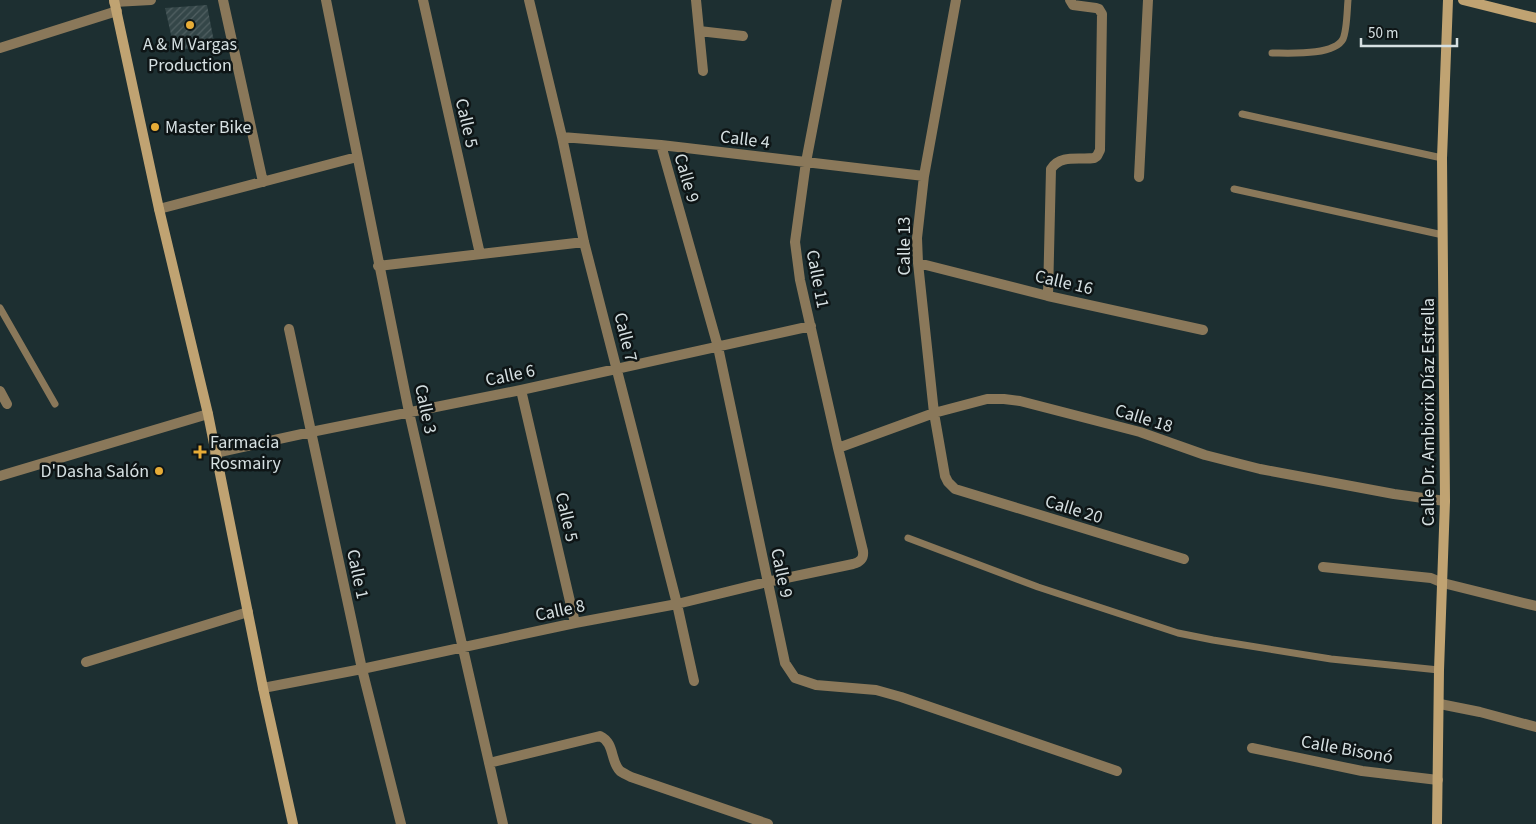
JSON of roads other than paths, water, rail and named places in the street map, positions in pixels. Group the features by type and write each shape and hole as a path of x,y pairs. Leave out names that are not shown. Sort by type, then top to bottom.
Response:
{"main road":[{"name":"Calle Dr. Ambiorix Díaz Estrella","path":"1437,824 1439,670 1445,501 1442,158 1448,0"},
{"path":"1463,0 1536,18"},
{"path":"115,4 159,209 208,414 263,688 293,824"}],"street":[{"path":"0,48 115,4 151,0"},
{"path":"223,0 263,182"},
{"name":"Calle 3","path":"326,0 378,266 409,412 503,824"},
{"name":"Calle 5","path":"423,0 480,254"},
{"name":"Calle 7","path":"529,0 562,137 584,242 677,604 694,681"},
{"path":"696,0 703,71"},
{"name":"Calle 11","path":"837,0 806,162 795,242 798,266 811,326 863,551 864,556 862,560"},
{"name":"Calle 13","path":"955,489 948,482 943,470 934,413 917,238 924,176 956,0"},
{"path":"1048,296 1051,169 1063,159 1094,158 1099,154 1100,150 1102,11 1096,8 1074,5 1070,0"},
{"path":"1139,177 1148,0"},
{"path":"699,31 743,36"},
{"name":"Calle 4","path":"562,137 661,145 924,176"},
{"name":"Calle 9","path":"661,145 718,347 785,663 795,678 816,685 876,690 901,697 1117,771"},
{"path":"159,209 358,157"},
{"path":"378,266 584,242"},
{"name":"Calle 16","path":"918,263 1048,296 1203,330"},
{"name":"Calle 6","path":"215,454 811,326"},
{"name":"Calle 1","path":"289,329 362,669 401,824"},
{"name":"Calle 5","path":"520,390 575,623"},
{"path":"0,391 7,404"},
{"name":"Calle 18","path":"838,448 934,413 986,399 1004,399 1020,401 1140,432 1205,455 1260,469 1384,492 1445,501"},
{"path":"0,476 208,414"},
{"name":"Calle 20","path":"955,489 1184,559"},
{"name":"Calle 8","path":"263,688 362,669 575,623 677,604 767,582 853,564 862,560"},
{"path":"1323,567 1431,578 1443,583 1536,606"},
{"path":"86,662 248,612"},
{"path":"1440,704 1480,712 1536,727"},
{"path":"489,763 600,736 605,738 609,744 620,771 631,777 768,824"},
{"name":"Calle Bisonó","path":"1252,748 1362,771 1438,780"}],"lane":[{"path":"1272,53 1319,52 1342,41 1348,0"},
{"path":"1242,114 1442,158"},
{"path":"1234,189 1443,235"},
{"path":"0,308 55,404"},
{"path":"908,538 1038,587 1178,633 1330,660 1439,670"}],"place":[{"name":"A & M Vargas Production","path":"190,25"},
{"name":"Master Bike","path":"155,127"},
{"name":"Farmacia Rosmairy","path":"200,452"},
{"name":"D'Dasha Salón","path":"159,471"}]}
